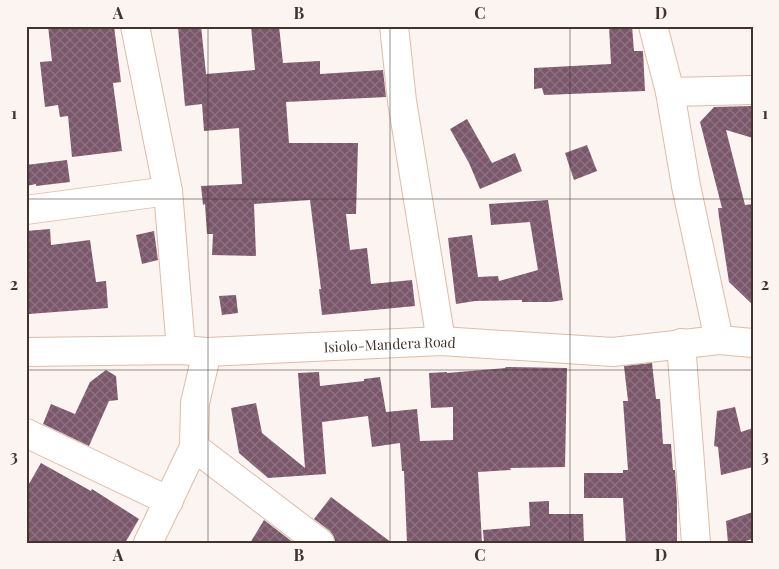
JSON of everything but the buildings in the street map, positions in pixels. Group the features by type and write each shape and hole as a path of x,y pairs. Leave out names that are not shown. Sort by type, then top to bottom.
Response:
{"main road":[{"path":"135,26 168,191 194,351 194,447 148,543"},
{"path":"394,26 402,101 441,341"},
{"path":"653,26 670,92 686,186 719,340"},
{"path":"670,92 753,90"},
{"path":"26,210 168,191"},
{"name":"Isiolo-Mandera Road","path":"26,352 194,351 441,341 613,352 719,340 753,343"},
{"path":"681,343 696,543"},
{"path":"26,433 169,501"},
{"path":"194,447 320,543"}]}
